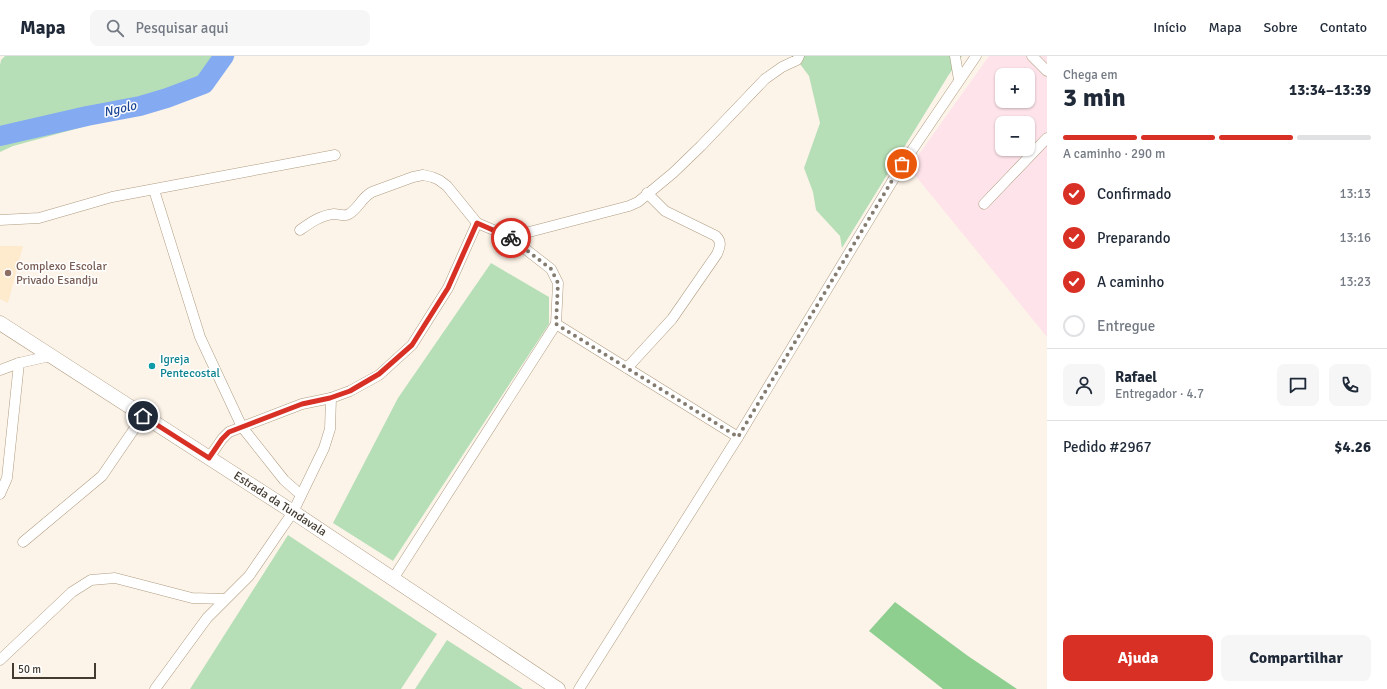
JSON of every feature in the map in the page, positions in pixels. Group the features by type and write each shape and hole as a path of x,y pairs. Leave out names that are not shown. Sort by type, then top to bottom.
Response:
{"main road":[{"name":"Estrada da Tundavala","path":"0,323 293,512 558,689"}],"street":[{"path":"510,237 629,206 638,202 673,173 701,146 765,79 782,67 797,60 799,56"},
{"path":"955,56 959,80"},
{"path":"579,689 738,437 902,164 976,56"},
{"path":"1032,56 1047,71"},
{"path":"984,204 1047,138"},
{"path":"0,220 39,218 112,197 335,155"},
{"path":"300,230 312,221 325,216 334,214 341,216 347,215 352,212 366,195 412,177 423,175 439,180 447,186 477,223 510,237 551,269 558,283 556,324 393,579"},
{"path":"154,190 200,337 242,427 284,480 301,494"},
{"path":"627,368 672,319 717,254 721,245 720,240 716,236 665,211 647,194"},
{"path":"209,458 222,439 229,432 302,404 330,398 350,391 379,374 412,345 448,288 477,223"},
{"path":"556,324 738,437"},
{"path":"0,370 19,363 50,356"},
{"path":"0,494 8,478 19,363"},
{"path":"155,689 207,618 224,599 249,576 293,512 324,448 330,429 330,398"},
{"path":"23,542 102,476 143,416"},
{"path":"0,660 72,592 91,580 116,578 192,598 224,599"}],"shaded area":[{"path":"989,56 1047,56 1047,337 909,168"},
{"name":"Complexo Escolar Privado Esandju","path":"0,246 23,246 8,303 0,299"}],"green space":[{"path":"5,56 235,56 217,78 202,92 171,103 13,146 0,152 0,65 1,60"},
{"path":"799,56 962,56 948,76 842,248 840,236 816,210 813,192 804,168 820,123 809,76 797,60"},
{"path":"491,263 549,297 549,324 393,561 333,523 398,398"},
{"path":"288,535 437,634 401,689 190,689"},
{"path":"895,602 968,656 1017,689 943,689 869,631"},
{"path":"447,640 523,689 415,689"}],"waterway":[{"name":"Ngolo","path":"0,136 87,116 140,106 167,98 204,84 224,56"}],"way so far":[{"path":"511,238 551,269 558,283 556,324 738,437 902,164"}],"place":[{"name":"Complexo Escolar Privado Esandju","path":"8,273"},
{"name":"Igreja Pentecostal","path":"152,366"}],"route":[{"path":"143,416 209,458 222,439 229,432 302,404 330,398 350,391 379,374 412,345 448,288 477,223 511,238"}]}
